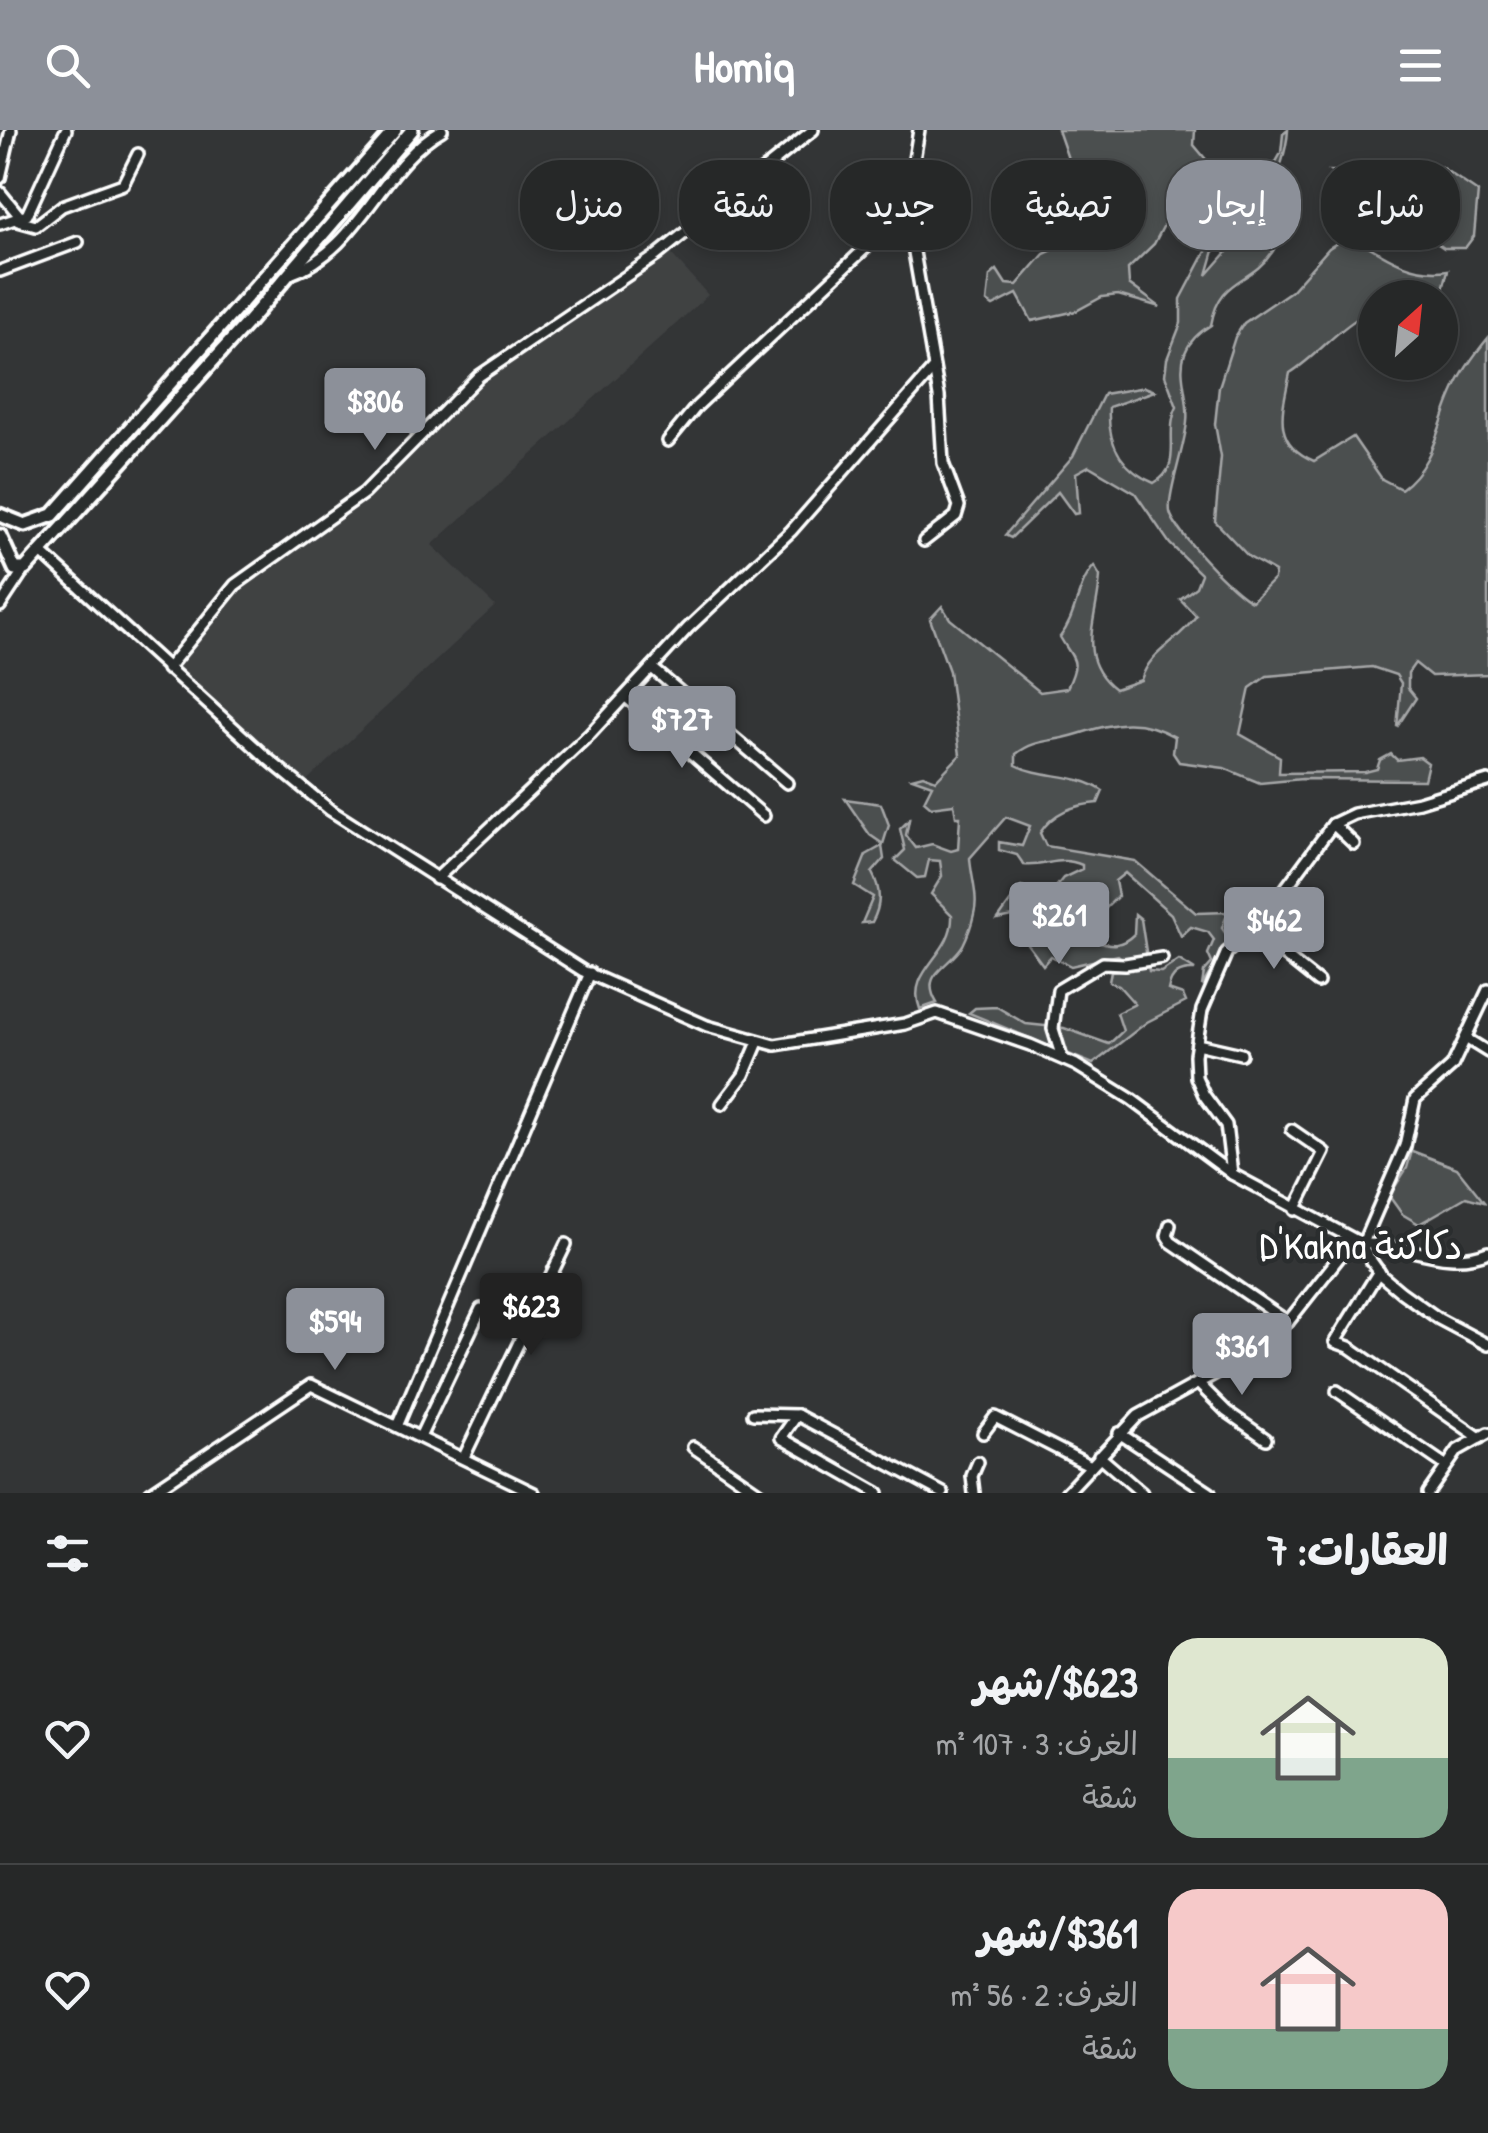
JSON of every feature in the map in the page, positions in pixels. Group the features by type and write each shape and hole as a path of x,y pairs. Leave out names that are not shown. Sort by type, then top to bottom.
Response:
{"main road":[{"path":"0,536 13,567 22,571 288,274 396,130"},
{"path":"0,515 25,526 40,524 53,516 412,130"},
{"path":"40,524 55,537"},
{"path":"8,548 25,526"}],"street":[{"path":"0,178 11,130"},
{"path":"20,220 66,130"},
{"path":"288,274 332,249 414,154 442,130"},
{"path":"167,669 234,585 364,493 479,376 656,256 813,130"},
{"path":"915,160 919,130"},
{"path":"0,224 20,220 36,226 62,206 122,184 138,154"},
{"path":"0,192 20,220"},
{"path":"0,271 78,242"},
{"path":"668,440 696,407 863,250"},
{"path":"915,250 934,368 942,463 959,512 924,541"},
{"path":"436,879 626,697 791,530 934,368"},
{"path":"41,552 167,669 330,810 590,973 673,1013 758,1042 796,1044 906,1024 937,1013 1062,1058 1131,1099 1232,1174 1361,1243 1387,1244 1443,1259 1488,1252"},
{"path":"0,606 22,571"},
{"path":"652,668 787,783"},
{"path":"626,697 764,816"},
{"path":"1232,1174 1226,1126 1196,1076 1202,1010 1227,952 1254,931 1333,824 1354,814 1420,802 1488,780"},
{"path":"1333,824 1354,844"},
{"path":"1254,931 1318,982"},
{"path":"1062,1058 1053,1029 1058,990 1103,962 1125,964 1162,958"},
{"path":"398,1424 590,973"},
{"path":"1073,1491 1119,1433 1151,1407 1262,1344 1288,1322 1337,1257 1361,1243 1405,1146 1415,1098 1452,1066 1488,990"},
{"path":"1467,1039 1488,1052"},
{"path":"722,1104 744,1076 758,1042"},
{"path":"1197,1044 1241,1054"},
{"path":"1292,1130 1324,1152 1295,1210"},
{"path":"1170,1225 1167,1236 1171,1242 1288,1322"},
{"path":"1361,1243 1379,1271 1439,1319 1488,1345"},
{"path":"464,1457 566,1244"},
{"path":"1379,1271 1335,1342 1349,1347 1484,1435 1445,1465 1428,1493"},
{"path":"421,1435 481,1309"},
{"path":"1198,1382 1226,1411 1266,1439"},
{"path":"150,1493 311,1384 534,1493"},
{"path":"1337,1391 1445,1465"},
{"path":"754,1414 798,1415 925,1489 943,1493"},
{"path":"798,1415 781,1438 878,1493"},
{"path":"983,1433 995,1417 1090,1466"},
{"path":"1119,1433 1210,1493"},
{"path":"693,1447 760,1493"},
{"path":"1099,1456 1142,1493"},
{"path":"974,1493 972,1476 978,1462"}],"shaded area":[{"path":"1058,130 1195,130 1194,145 1207,160 1166,160 1166,221 1154,244 1128,269 1129,284 1160,307 1118,295 1102,297 1076,311 1032,321 1017,294 993,306 987,302 990,276 997,270 1006,284 1017,285 1044,254 1053,250 1146,250 1146,160 1068,160"},
{"path":"1288,130 1282,160 1277,160 1281,153 1283,134"},
{"path":"1460,180 1478,192 1474,236 1465,248 1460,248"},
{"path":"665,247 708,295 432,545 495,606 303,784 180,674 177,666 235,589 362,503 525,344"},
{"path":"1207,250 1214,250 1207,275 1229,250 1274,250 1221,297 1211,325 1195,337 1185,353 1182,370 1187,422 1171,494 1170,512 1182,532 1232,587 1252,601 1274,579 1275,572 1249,557 1215,521 1221,457 1215,424 1219,387 1235,337 1244,323 1291,291 1327,250 1375,250 1409,267 1448,270 1445,280 1358,280 1358,318 1290,373 1283,425 1291,445 1314,461 1353,437 1382,479 1401,489 1428,457 1457,384 1488,338 1488,674 1431,676 1415,663 1408,673 1408,688 1416,698 1397,727 1401,683 1396,675 1372,667 1267,676 1250,688 1240,734 1280,757 1279,773 1365,772 1377,769 1380,760 1391,754 1397,760 1420,757 1428,763 1424,780 1302,779 1260,783 1224,768 1179,762 1173,753 1175,737 1133,724 1041,742 1016,754 1016,765 1082,781 1103,791 1098,803 1073,808 1051,820 1040,833 1046,846 1135,861 1196,913 1228,912 1222,928 1230,940 1202,986 1204,972 1212,963 1208,954 1214,940 1208,932 1191,927 1181,936 1171,914 1125,873 1115,881 1118,896 1097,917 1095,940 1111,944 1125,941 1134,934 1135,914 1141,919 1149,971 1161,972 1179,960 1195,970 1177,974 1169,985 1168,990 1183,995 1186,1002 1147,1022 1093,1064 969,1013 975,1008 997,1007 1026,1024 1064,1028 1109,1044 1123,1031 1117,1013 1135,1004 1119,986 1109,982 1111,971 1133,968 1118,955 1071,966 1051,956 1043,965 1022,937 1049,919 1050,909 998,919 1021,887 1056,887 1063,878 1082,869 1082,865 1066,861 1024,865 1017,855 999,850 999,842 1022,846 1030,826 1006,817 970,858 976,901 971,926 963,945 934,978 932,993 937,1003 920,1009 919,983 946,941 952,915 931,894 942,876 940,861 929,860 925,877 917,878 895,860 905,850 900,829 909,820 906,835 916,848 932,844 951,851 958,849 960,817 956,817 954,804 931,807 924,801 932,785 912,778 923,775 936,780 960,755 949,671 930,619 942,606 950,619 1040,692 1067,688 1074,661 1060,637 1094,566 1100,576 1092,651 1095,664 1115,689 1141,680 1151,661 1196,616 1180,599 1196,587 1201,574 1170,544 1135,493 1089,466 1076,473 1079,513 1074,514 1058,492 1011,538 1005,535 1073,456 1104,394 1145,387 1155,391 1109,407 1110,431 1118,452 1132,470 1154,483 1163,476 1171,459 1177,407 1165,375 1167,359 1181,323 1181,299"},
{"path":"845,799 881,804 889,825 883,844 870,835"},
{"path":"882,846 884,859 872,873 878,891 877,910 872,922 862,923 873,897 854,885 866,855"},
{"path":"1412,1151 1457,1168 1484,1202 1466,1197 1419,1224 1402,1214 1389,1196 1407,1168"}],"district":[{"name":"D'Kakna دكاكنة","path":"1361,1245"}]}
